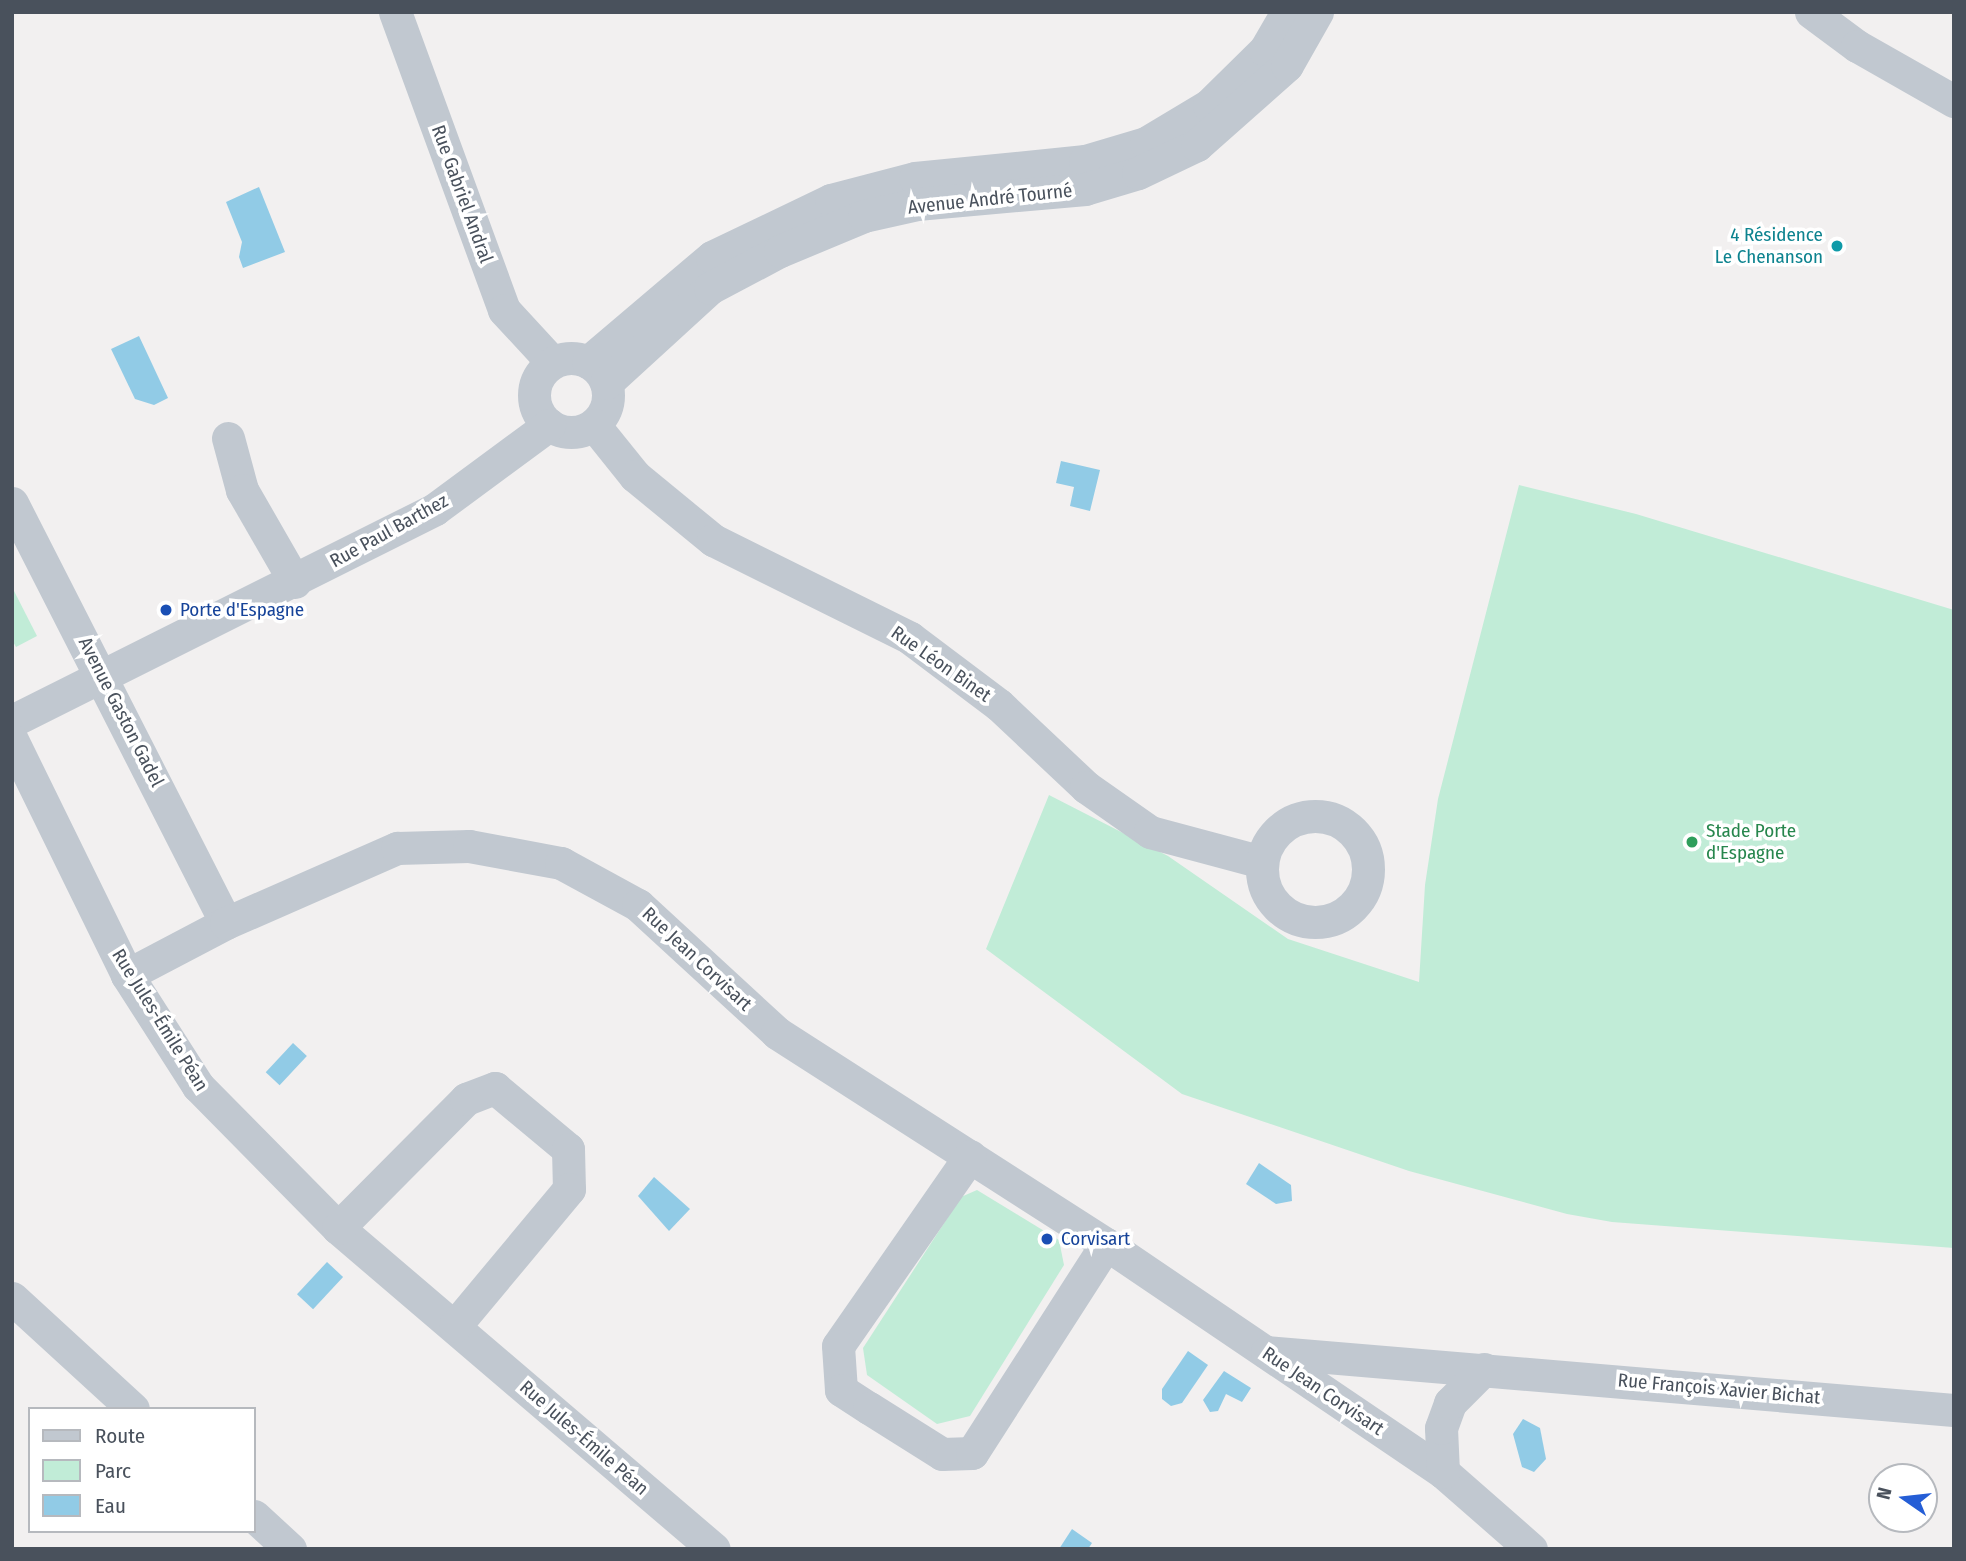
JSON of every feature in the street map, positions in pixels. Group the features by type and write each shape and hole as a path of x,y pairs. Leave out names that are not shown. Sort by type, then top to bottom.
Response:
{"street":[{"name":"Rue Gabriel Andral","path":"395,12 504,310 552,362"},
{"name":"Avenue André Tourné","path":"597,373 712,257 831,200 915,178 1085,160 1146,143 1209,104 1265,50 1287,12"},
{"name":"Avenue André Tourné","path":"597,373 710,288 780,251 864,216 917,204 1085,190 1138,173 1198,145 1287,65 1317,12"},
{"path":"1811,12 1857,46 1954,101"},
{"path":"577,358 597,373 606,406 594,425 571,432 549,425 540,417 534,393 536,381 552,362 577,358"},
{"name":"Rue Paul Barthez","path":"12,721 295,582 435,509 549,425"},
{"name":"Rue Léon Binet","path":"594,425 635,476 713,540 909,638 999,705 1086,787 1150,832 1262,862"},
{"path":"228,438 242,490 295,582"},
{"name":"Avenue Gaston Gadel","path":"12,503 104,677 226,923"},
{"name":"Rue Jules-Émile Péan","path":"12,740 127,975 198,1086 338,1228 714,1549"},
{"name":"Rue Jean Corvisart","path":"127,975 226,923 397,848 469,846 561,863 638,905 777,1032 1106,1244 1443,1472 1531,1549"},
{"path":"338,1228 466,1099 495,1088 568,1149 569,1189 455,1326"},
{"path":"970,1156 838,1346 841,1390 942,1454 972,1453 1106,1244"},
{"path":"12,1298 131,1407"},
{"name":"Rue François Xavier Bichat","path":"1265,1352 1484,1368 1954,1410"},
{"path":"1443,1472 1441,1428 1450,1403 1484,1368"},
{"path":"256,1518 290,1549"}],"green space":[{"name":"Stade Porte d'Espagne","path":"1519,485 1636,514 1954,610 1954,1248 1612,1222 1567,1214 1409,1171 1182,1094 986,949 1049,795 1168,856 1288,939 1419,982 1425,885 1438,799"},
{"path":"12,587 37,636 16,647 12,640"},
{"path":"977,1190 1059,1240 1064,1265 970,1416 937,1424 867,1375 863,1348 961,1197"}],"water":[{"path":"259,187 285,252 243,268 239,257 242,242 226,202"},
{"path":"139,336 168,398 154,405 135,399 111,349"},
{"path":"1061,461 1100,470 1090,511 1070,506 1074,487 1056,483"},
{"path":"293,1043 307,1056 280,1085 266,1072"},
{"path":"1259,1163 1291,1185 1292,1201 1276,1204 1246,1184"},
{"path":"654,1177 690,1209 669,1231 638,1196"},
{"path":"327,1262 343,1277 313,1309 297,1294"},
{"path":"1188,1351 1208,1365 1182,1403 1171,1406 1162,1399 1162,1389"},
{"path":"1224,1371 1251,1388 1242,1402 1226,1394 1218,1411 1210,1412 1203,1400"},
{"path":"1523,1419 1540,1428 1546,1459 1534,1472 1522,1467 1513,1434"},
{"path":"1072,1529 1092,1543 1088,1549 1059,1549"}],"place":[{"name":"4 Résidence Le Chenanson","path":"1837,246"},
{"name":"Porte d'Espagne","path":"166,610"},
{"name":"Stade Porte d'Espagne","path":"1692,842"},
{"name":"Corvisart","path":"1047,1239"}]}
